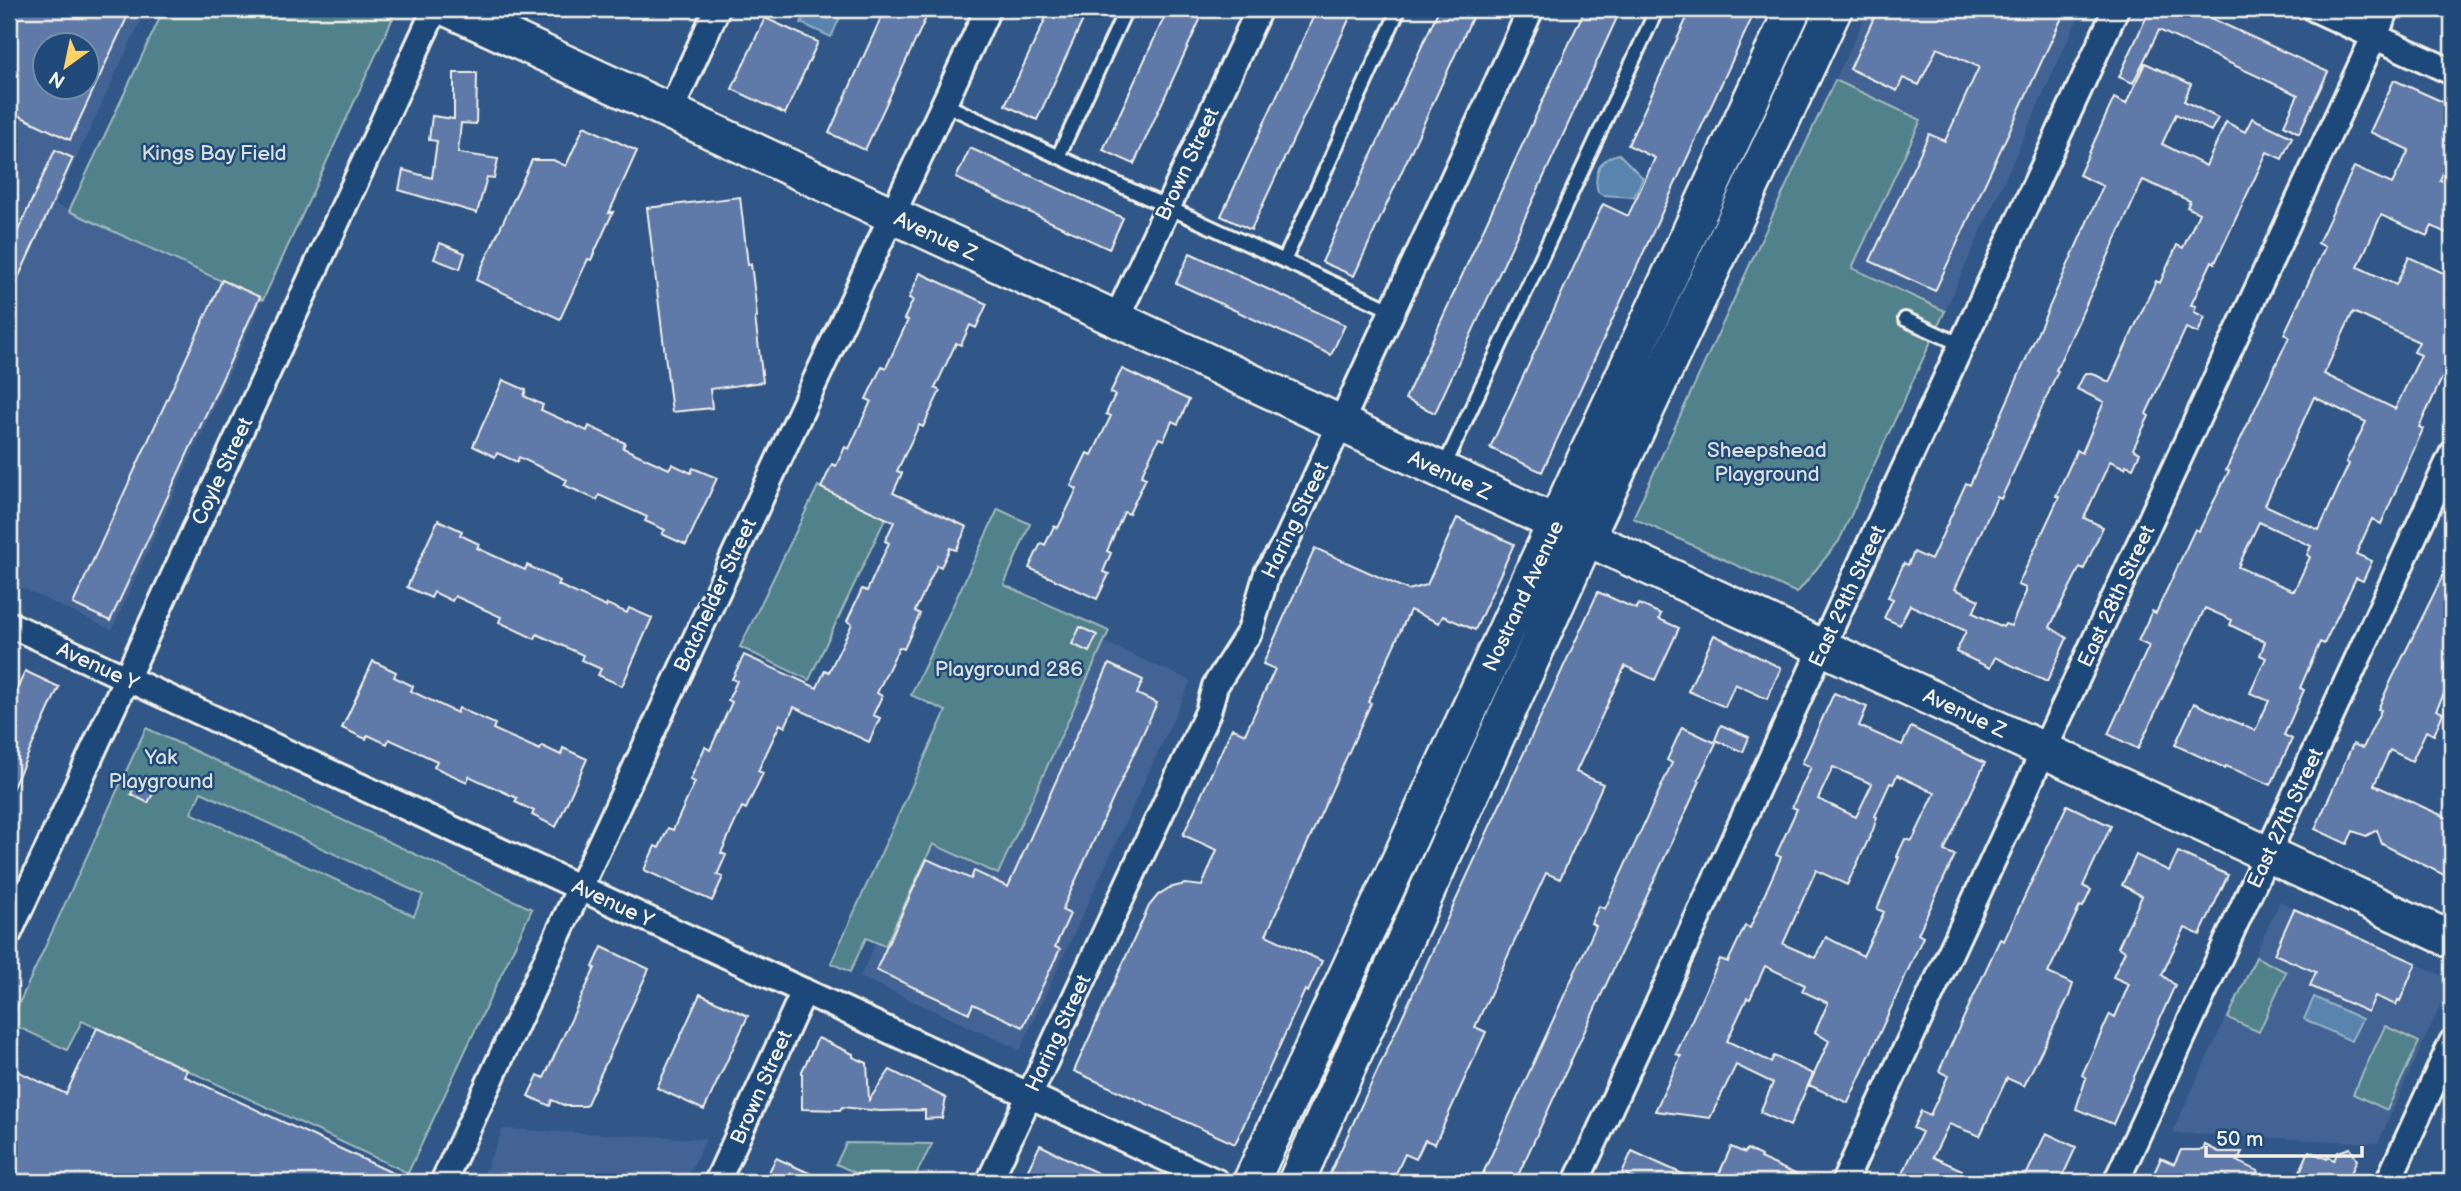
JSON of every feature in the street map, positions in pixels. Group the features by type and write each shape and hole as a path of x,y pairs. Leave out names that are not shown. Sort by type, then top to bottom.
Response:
{"main road":[{"name":"Avenue Z","path":"449,9 2452,940"},
{"name":"Nostrand Avenue","path":"1296,1182 1793,9"},
{"name":"Nostrand Avenue","path":"1251,1182 1350,963 1834,9"}],"street":[{"name":"Coyle Street","path":"9,933 435,9"},
{"path":"670,112 716,9"},
{"name":"Batchelder Street","path":"443,1182 988,9"},
{"name":"Brown Street","path":"1116,320 1259,9"},
{"name":"Haring Street","path":"989,1182 1208,712 1215,686 1250,631 1267,573 1285,544 1531,9"},
{"name":"East 29th Street","path":"1576,1182 2116,9"},
{"path":"2315,9 2452,72"},
{"name":"East 28th Street","path":"1844,1182 2387,9"},
{"name":"East 27th Street","path":"2116,1182 2452,454"},
{"name":"Avenue Y","path":"9,624 1217,1182"},
{"name":"Brown Street","path":"717,1182 804,991"},
{"path":"2388,1182 2452,1042"}],"lane":[{"path":"1058,157 1126,9"},
{"path":"1284,261 1399,9"},
{"path":"1442,471 1657,9"},
{"path":"944,104 1392,311"},
{"path":"1905,319 1962,345"}],"shaded area":[{"path":"9,9 146,9 55,204 263,300 112,630 9,582"},
{"path":"808,9 829,19 838,9 843,11 831,37 801,23"},
{"path":"1869,9 2082,9 1945,311 1852,268 1921,121 1835,80"},
{"path":"1619,154 1643,178 1634,197 1603,195 1598,192 1596,179 1599,168 1607,159"},
{"path":"1104,642 1191,681 1020,1050 860,977 876,942 885,945 933,844 999,874"},
{"path":"2280,901 2452,980 2378,1143 2172,1133"},
{"path":"2314,997 2362,1019 2351,1041 2304,1019"},
{"path":"503,1129 706,1139 686,1182 480,1182"}],"green space":[{"name":"Kings Bay Field","path":"164,9 397,9 263,300 69,211"},
{"name":"Sheepshead Playground","path":"1835,80 1921,120 1852,268 1945,311 1839,541 1797,593 1633,518"},
{"path":"818,486 886,517 809,680 740,647"},
{"name":"Playground 286","path":"998,509 1030,524 1004,585 1109,631 998,874 933,844 885,946 866,938 850,972 831,963 946,711 911,695"},
{"name":"Yak Playground","path":"146,728 532,909 408,1173 82,1021 67,1050 10,1023","holes":["201,792 423,895 414,916 191,813"]},
{"path":"2256,957 2286,972 2259,1032 2228,1018"},
{"path":"2385,1026 2419,1042 2387,1110 2353,1094"},
{"path":"846,1143 932,1144 912,1182 875,1182 836,1164"}],"building":[{"path":"9,9 131,9 102,71 102,32 32,32 32,102 88,102 70,140 9,111"},
{"path":"885,9 930,9 865,150 829,133"},
{"path":"1050,9 1088,9 1037,120 1005,105"},
{"path":"1168,9 1205,9 1134,164 1103,150"},
{"path":"1317,9 1354,9 1251,230 1221,216"},
{"path":"1439,9 1476,9 1354,276 1322,262"},
{"path":"1585,9 1621,9 1435,413 1405,399"},
{"path":"1691,9 1756,9 1542,472 1490,448 1603,204 1628,216 1655,158 1628,145"},
{"path":"1878,9 2066,9 1935,291 1870,261 1929,134 1945,141 1979,67 1937,48 1919,85 1903,78 1897,91 1850,69"},
{"path":"2150,9 2191,9 2328,72 2299,133 2284,125 2298,95 2159,30 2133,83 2119,77"},
{"path":"765,18 818,42 785,114 732,89"},
{"path":"2145,63 2191,84 2184,101 2218,118 2211,131 2176,114 2162,144 2206,166 2226,122 2245,132 2252,118 2292,137 2282,159 2267,152 2215,263 2212,261 2191,305 2196,306 2194,312 2205,317 2198,333 2186,328 2146,414 2149,416 2133,449 2140,453 2133,468 2126,465 2125,468 2110,461 2084,518 2103,527 2084,569 2080,567 2050,627 2067,638 2047,682 1995,657 1990,668 1956,652 1966,631 1910,605 1900,625 1884,618 1893,599 1888,597 1904,563 1908,565 1914,552 1931,560 1966,483 1970,485 2103,186 2079,175 2114,98 2126,104","holes":["2143,180 2190,201 2187,207 2199,213 2183,248 2177,245 2160,283 2156,281 2109,382 2092,373 2085,373 2077,389 2104,402 2082,453 2077,450 2056,496 2059,497 2018,585 2026,588 2026,592 2011,626 2005,624 2003,627 1973,613 1979,600 1955,589 1997,497 2001,499 2008,484 2058,371 2056,370"]},
{"path":"454,73 477,73 476,124 461,123 458,153 498,159 494,178 487,177 477,213 399,190 403,170 432,178 437,141 429,140 432,116 454,119"},
{"path":"2394,80 2452,106 2452,153 2440,180 2452,185 2452,236 2432,226 2427,236 2381,215 2358,267 2396,285 2409,257 2452,277 2452,370 2447,367 2419,427 2423,429 2381,524 2372,519 2356,554 2372,561 2363,581 2356,578 2324,644 2320,642 2300,688 2304,690 2284,735 2292,739 2271,785 2175,745 2194,703 2255,731 2269,701 2250,693 2266,658 2260,655 2265,642 2230,625 2232,620 2205,608 2138,749 2108,734 2149,646 2138,641 2152,611 2156,613 2195,529 2199,531 2229,471 2226,470 2289,337 2284,334 2325,247 2318,243 2354,167 2392,184 2409,150 2370,132","holes":["2353,312 2419,342 2414,352 2421,355 2395,409 2324,374","2314,397 2366,422 2346,462 2349,464 2319,530 2265,505","2259,522 2311,546 2307,555 2310,557 2294,591 2238,567"]},
{"path":"584,126 637,151 591,260 588,259 560,319 476,280 532,160 553,160 566,166"},
{"path":"970,148 1123,218 1109,249 956,178"},
{"path":"55,150 73,158 9,298 9,250"},
{"path":"740,197 748,265 751,264 755,296 763,382 710,389 712,408 672,412 647,208"},
{"path":"440,243 465,253 460,269 434,259"},
{"path":"1190,253 1345,325 1331,355 1176,283"},
{"path":"920,273 987,304 976,328 970,325 961,345 956,343 935,388 940,391 923,427 919,425 897,471 902,473 893,493 967,527 956,550 950,548 941,567 937,565 915,611 920,614 904,649 899,647 877,693 882,696 873,715 880,718 869,742 794,707 785,727 780,724 758,771 763,773 746,809 742,807 721,853 726,855 717,875 723,877 712,901 644,870 655,846 659,848 668,828 673,830 695,782 690,780 705,747 710,750 732,702 728,700 737,681 732,679 744,655 817,688 825,670 829,672 852,624 847,621 862,589 867,591 889,543 885,541 894,522 821,488 832,464 836,466 845,447 849,449 871,401 866,399 882,366 886,368 908,320 904,319 913,300 909,298"},
{"path":"222,280 260,297 110,621 73,604"},
{"path":"1122,369 1189,400 1178,424 1172,421 1164,440 1159,438 1141,476 1146,478 1129,514 1124,512 1107,551 1111,553 1103,572 1109,574 1097,599 1029,568 1041,543 1045,545 1054,526 1058,528 1077,489 1071,486 1087,453 1092,455 1111,416 1106,414 1115,395 1110,393"},
{"path":"503,380 526,390 524,396 543,405 541,410 587,431 589,426 625,443 623,448 669,469 672,464 691,473 693,468 717,478 686,545 662,534 665,530 645,521 647,517 599,495 597,500 564,485 567,480 519,457 517,462 497,453 495,457 473,446"},
{"path":"1457,518 1514,544 1475,630 1443,616 1439,623 1410,610 1266,935 1322,961 1308,992 1305,990 1235,1144 1074,1071 1149,906 1158,895 1169,888 1185,884 1202,886 1217,850 1183,835 1232,728 1245,734 1275,669 1263,664 1315,548 1408,590 1427,585"},
{"path":"438,520 462,531 460,535 479,544 477,548 525,570 527,565 560,581 558,585 606,607 607,604 627,613 629,608 652,618 622,686 598,675 601,669 581,660 583,655 537,634 535,639 499,622 501,617 455,596 452,601 434,592 431,598 407,587"},
{"path":"2452,557 2452,678 2436,710 2443,713 2434,735 2426,731 2412,761 2390,750 2374,785 2452,820 2452,879 2382,844 2377,830 2366,836 2353,831 2347,844 2315,829 2353,744 2363,748 2381,710 2378,709 2388,687"},
{"path":"1598,592 1636,609 1639,604 1661,614 1659,619 1679,628 1655,680 1625,666 1576,772 1603,784 1560,879 1546,873 1475,1027 1486,1032 1435,1144 1425,1140 1416,1159 1405,1154 1392,1182 1326,1182"},
{"path":"1080,627 1097,635 1089,652 1072,644"},
{"path":"1714,635 1781,668 1767,699 1735,684 1725,707 1688,691"},
{"path":"373,661 396,672 394,677 413,686 411,691 457,713 459,708 495,724 493,729 540,750 542,746 561,755 563,748 587,759 556,827 532,815 534,811 515,802 517,798 469,776 467,782 434,767 437,761 389,739 387,744 368,735 366,739 342,728"},
{"path":"1109,664 1143,680 1137,694 1157,703 1062,910 1070,914 1055,947 1060,949 1023,1027 973,1004 969,1013 876,970 927,859 971,879 974,871 1008,887"},
{"path":"25,671 59,687 9,796 9,708"},
{"path":"1834,693 1867,707 1859,726 1902,745 1911,727 1985,763 1944,851 1955,855 1918,934 1923,937 1848,1103 1809,1085 1829,1041 1815,1032 1828,1003 1802,991 1805,985 1765,966 1727,1041 1771,1062 1774,1056 1813,1074 1790,1126 1760,1112 1773,1083 1736,1065 1710,1118 1655,1111 1681,1056 1676,1054 1720,959 1728,962 1745,926 1750,928 1781,857 1776,855 1797,809 1792,807 1811,767 1802,763","holes":["1833,767 1872,784 1856,817 1818,799","1897,775 1935,793 1914,837 1911,841 1905,839 1897,856 1899,857 1877,909 1884,912 1863,956 1826,937 1815,958 1783,944 1816,870 1847,885 1873,830 1877,817 1875,816 1890,783 1893,784"]},
{"path":"1721,725 1749,737 1743,752 1715,740"},
{"path":"1682,727 1716,743 1698,780 1700,781 1515,1182 1479,1182 1596,926 1591,923 1599,906 1605,909 1672,763 1667,760"},
{"path":"139,777 157,786 148,803 131,794"},
{"path":"2067,805 2111,826 2083,886 2091,890 2083,907 2080,906 2048,973 2073,984 2069,996 2024,1086 2007,1078 1980,1136 1949,1124 1933,1157 1962,1170 1956,1182 1899,1182 1922,1132 1913,1128 1921,1111 1930,1115 1948,1076 1939,1071 2000,939 2004,941"},
{"path":"2178,852 2228,875 2200,935 2185,928 2172,953 2162,975 2175,985 2113,1124 2076,1109 2086,1078 2082,1075 2110,1014 2115,1017 2129,984 2113,977 2125,951 2118,947 2142,896 2122,885 2136,855 2169,871"},
{"path":"2294,909 2416,963 2400,1001 2398,1000 2396,1005 2375,996 2368,1012 2310,986 2316,972 2274,954"},
{"path":"602,947 649,969 586,1106 566,1106 552,1100 550,1106 528,1096 538,1075 544,1078 595,968 593,967"},
{"path":"700,994 748,1016 704,1110 657,1088"},
{"path":"97,1028 187,1070 184,1076 412,1182 9,1182 9,1078 13,1069 66,1094"},
{"path":"818,1038 867,1063 869,1100 890,1070 946,1098 942,1118 925,1119 925,1110 880,1111 842,1107 840,1110 802,1109 802,1071"},
{"path":"2046,1133 2076,1147 2060,1182 2023,1182"},
{"path":"1040,1145 1078,1164 1117,1182 1022,1182"},
{"path":"2205,1145 2219,1152 2242,1152 2237,1161 2258,1171 2253,1182 2239,1182 2226,1176 2223,1182 2166,1182 2153,1175 2161,1158 2174,1164 2181,1150 2203,1150"},
{"path":"1731,1147 1745,1153 1747,1149 1761,1156 1760,1158 1813,1182 1738,1182 1719,1174"},
{"path":"2350,1148 2357,1160 2347,1182 2299,1182 2301,1177 2298,1176 2309,1151 2334,1160 2338,1152"},
{"path":"1632,1151 1700,1182 1641,1182 1622,1173"},
{"path":"776,1158 829,1182 764,1182"}]}
